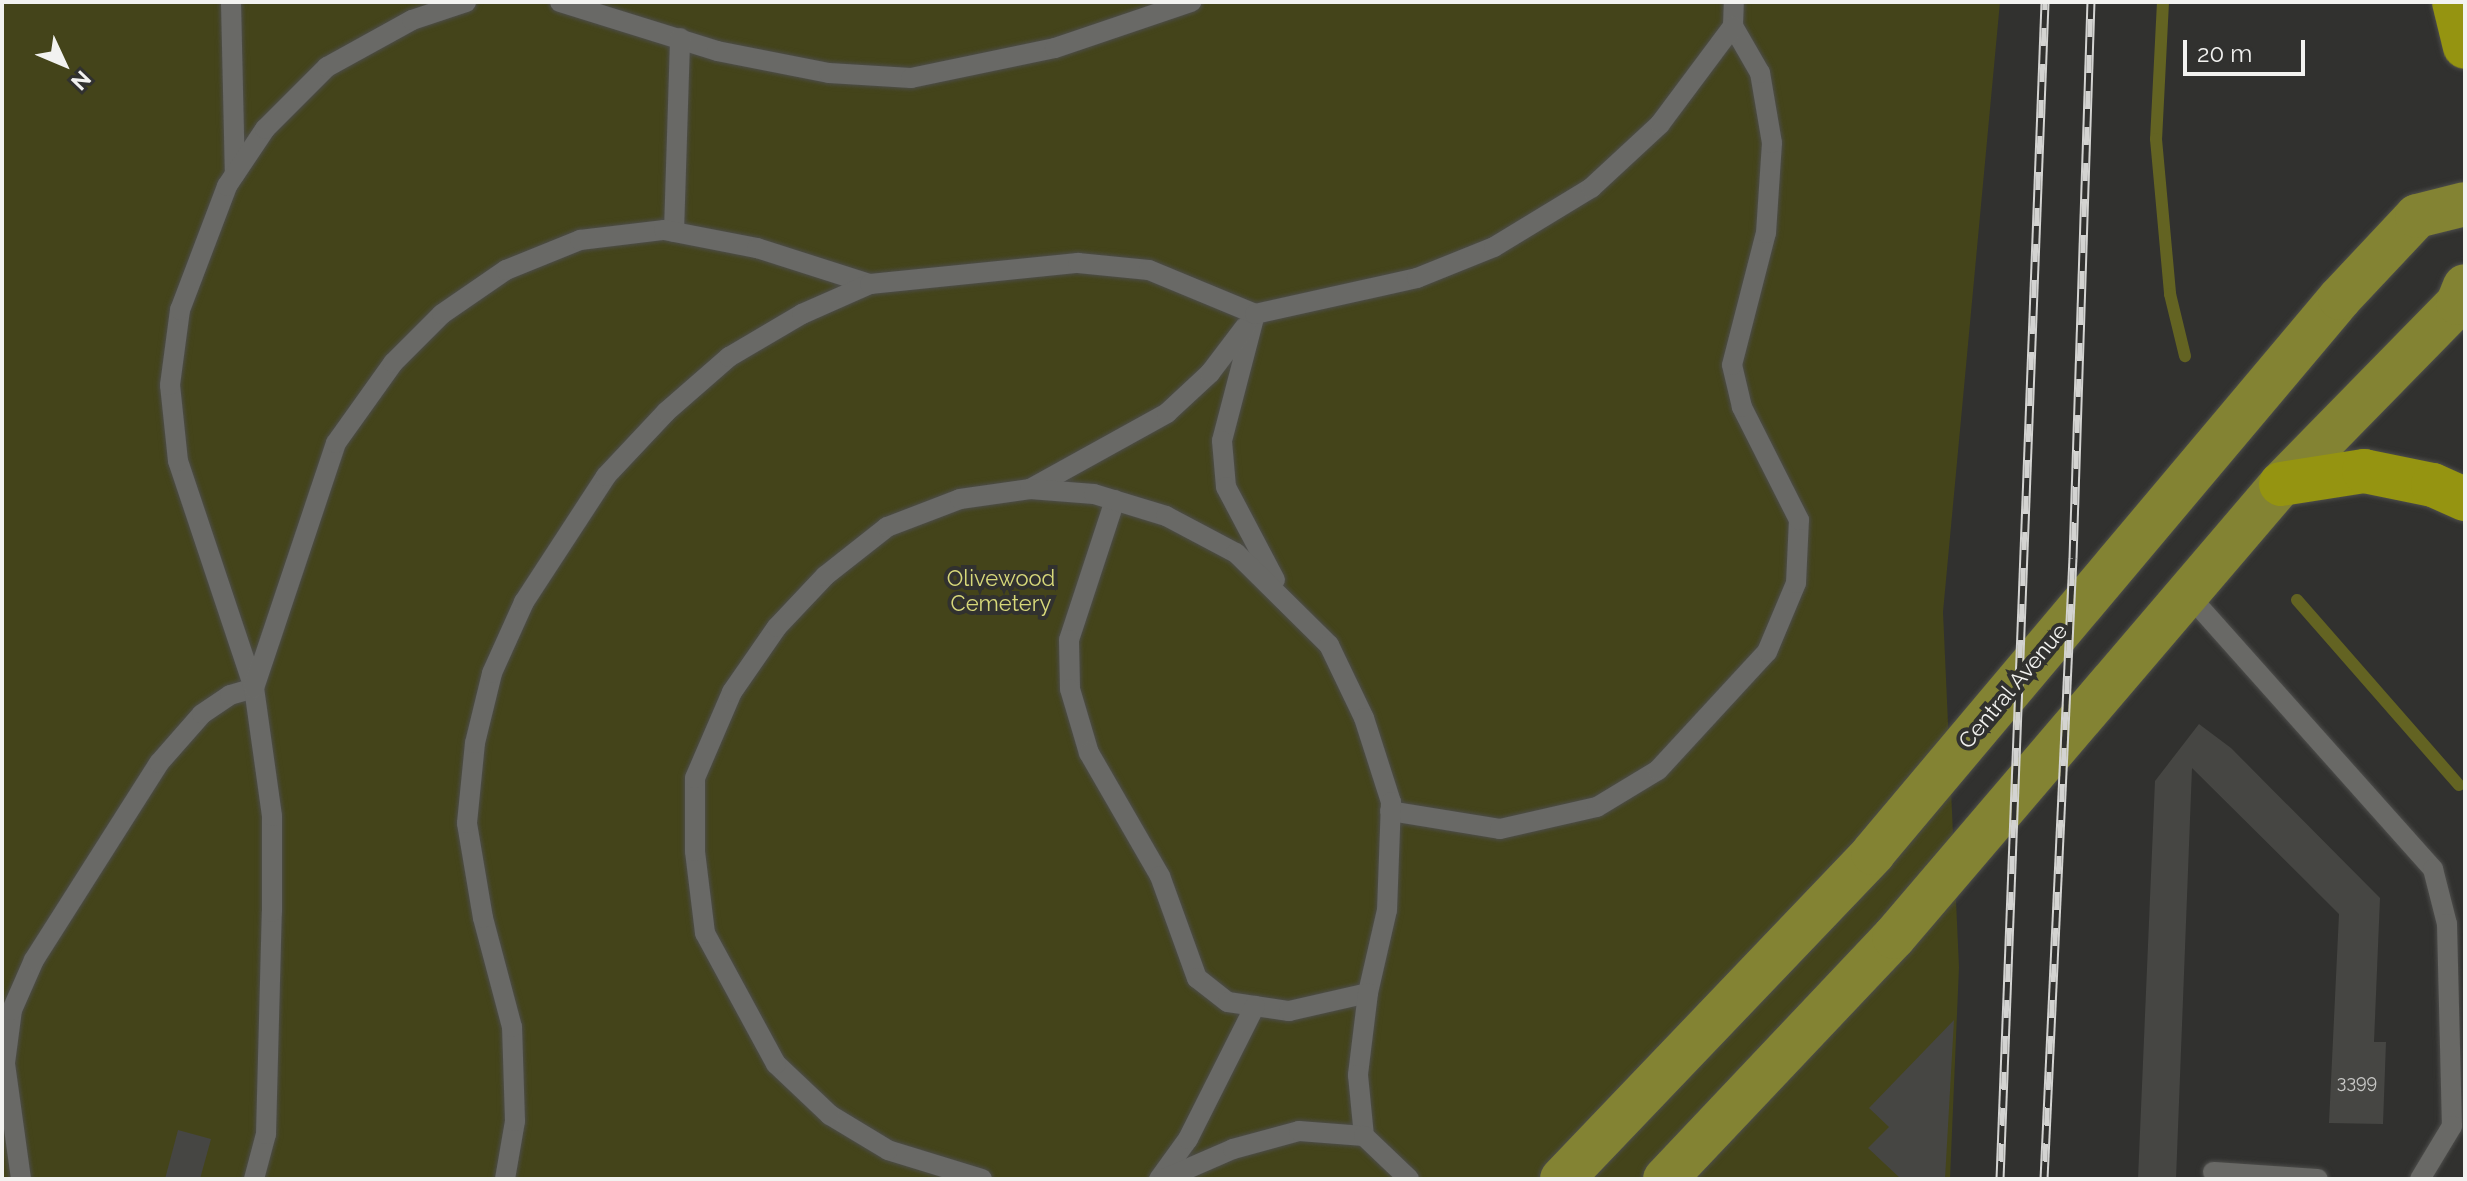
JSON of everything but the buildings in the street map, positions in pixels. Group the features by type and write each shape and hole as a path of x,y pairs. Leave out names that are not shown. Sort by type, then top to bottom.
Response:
{"highway":[{"path":"2454,2 2465,47"},
{"path":"2281,484 2364,471 2433,485 2465,499"}],"main road":[{"name":"Central Avenue","path":"1562,1179 1873,853 2340,298 2417,216 2465,204"},
{"path":"1665,1179 1894,937 2281,484 2458,303 2465,286"}],"lane":[{"path":"231,2 235,174"},
{"path":"254,1179 266,1134 272,816 254,688 178,461 170,385 180,310 235,174 265,129 327,67 412,20 466,2"},
{"path":"560,2 717,51 829,73 911,78 1055,48 1191,2"},
{"path":"1390,811 1500,829 1597,807 1658,770 1767,652 1796,583 1799,520 1742,407 1732,365 1766,233 1772,143 1760,73 1733,26 1734,2"},
{"path":"505,1179 515,1121 512,1027 483,918 467,823 475,743 492,673 524,602 556,547 606,476 666,412 729,357 802,314 870,284 1078,263 1149,270 1255,314 1417,278 1494,247 1591,188 1649,135 1733,26"},
{"path":"674,232 680,38"},
{"path":"254,688 336,443 393,363 442,314 506,270 580,240 674,232 757,248 870,284"},
{"path":"1030,489 1167,413 1210,373 1255,314"},
{"path":"1255,314 1222,441 1226,487 1286,597"},
{"path":"982,1179 888,1150 830,1115 776,1064 705,933 695,851 695,778 732,692 777,627 825,576 887,527 960,499 1030,489 1115,500 1166,516 1236,553 1286,597 1329,645 1364,718 1390,811 1387,910 1368,993 1358,1075 1364,1136"},
{"path":"1115,500 1069,640 1070,689 1089,753 1160,876 1197,978 1228,1002 1289,1011 1368,993"},
{"path":"2187,593 2433,869 2447,924 2452,1126 2420,1179"},
{"path":"21,1179 5,1063 12,1010 34,960 159,763 202,714 230,695 254,688"},
{"path":"1161,1179 1188,1139 1255,1006"},
{"path":"1161,1179 1233,1149 1299,1131 1364,1136 1409,1179"},
{"path":"2213,1172 2318,1179"}],"green space":[{"name":"Olivewood Cemetery","path":"2,2 2000,2 1943,612 1959,967 1950,1179 2,1179"}],"waterway":[{"path":"2163,2 2156,139 2170,294 2185,356"},
{"path":"2297,600 2459,785"}],"railway":[{"path":"2000,1179 2045,2"},
{"path":"2044,1179 2073,558 2091,2"}]}
